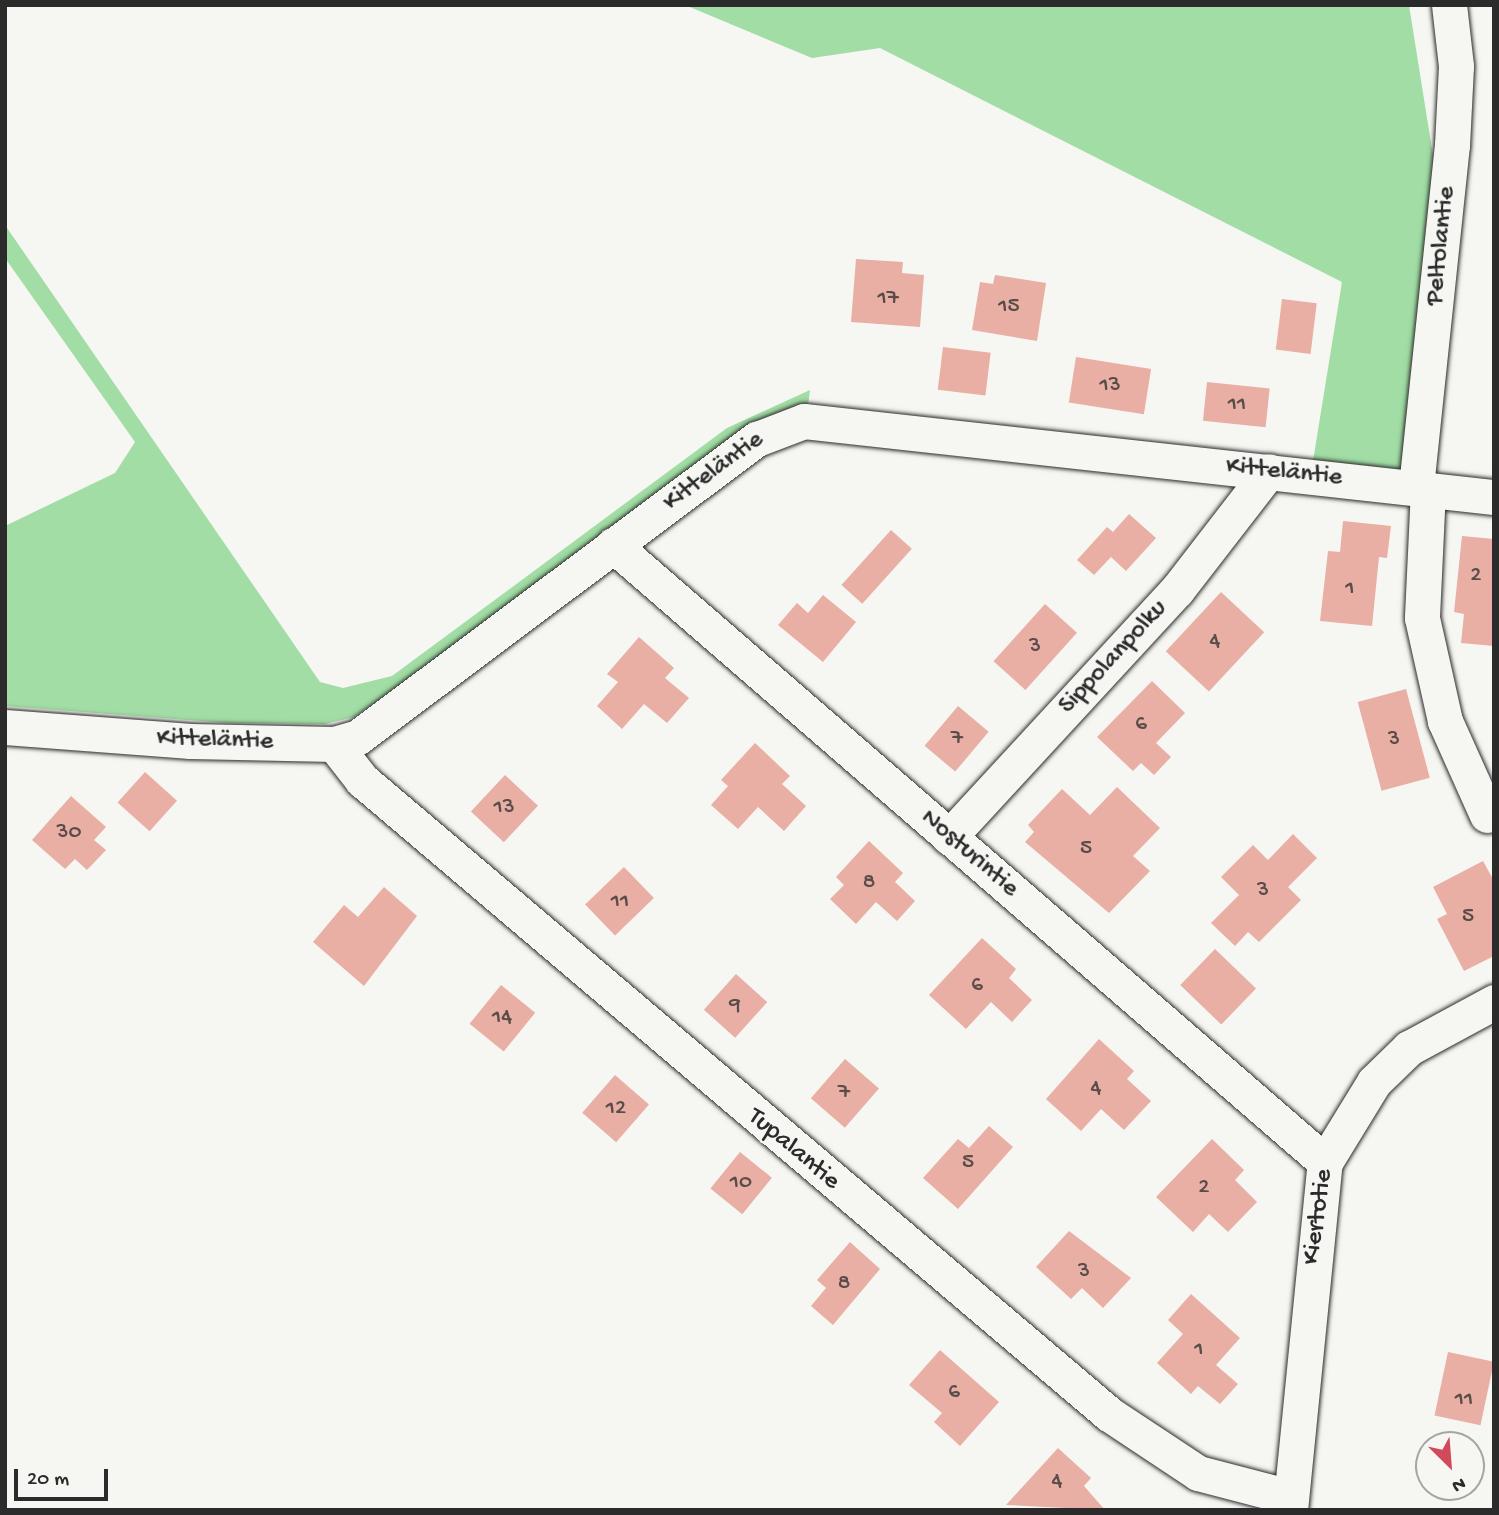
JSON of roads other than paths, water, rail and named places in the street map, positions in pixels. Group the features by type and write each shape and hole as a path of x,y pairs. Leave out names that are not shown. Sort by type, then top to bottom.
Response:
{"street":[{"name":"Peltolantie","path":"1449,5 1456,66 1452,145 1422,488 1422,618 1446,721 1487,815"},
{"name":"Kitteläntie","path":"5,727 102,737 334,744 396,714 613,545 757,439 804,421 1494,497"},
{"name":"Sippolanpolku","path":"949,837 1177,590 1269,471"},
{"name":"Nosturintie","path":"613,545 1325,1162"},
{"name":"Tupalantie","path":"334,744 383,798 1109,1414 1198,1473 1290,1503"},
{"name":"Kiertotie","path":"1290,1503 1325,1162 1374,1082 1409,1048 1494,1002"}]}
